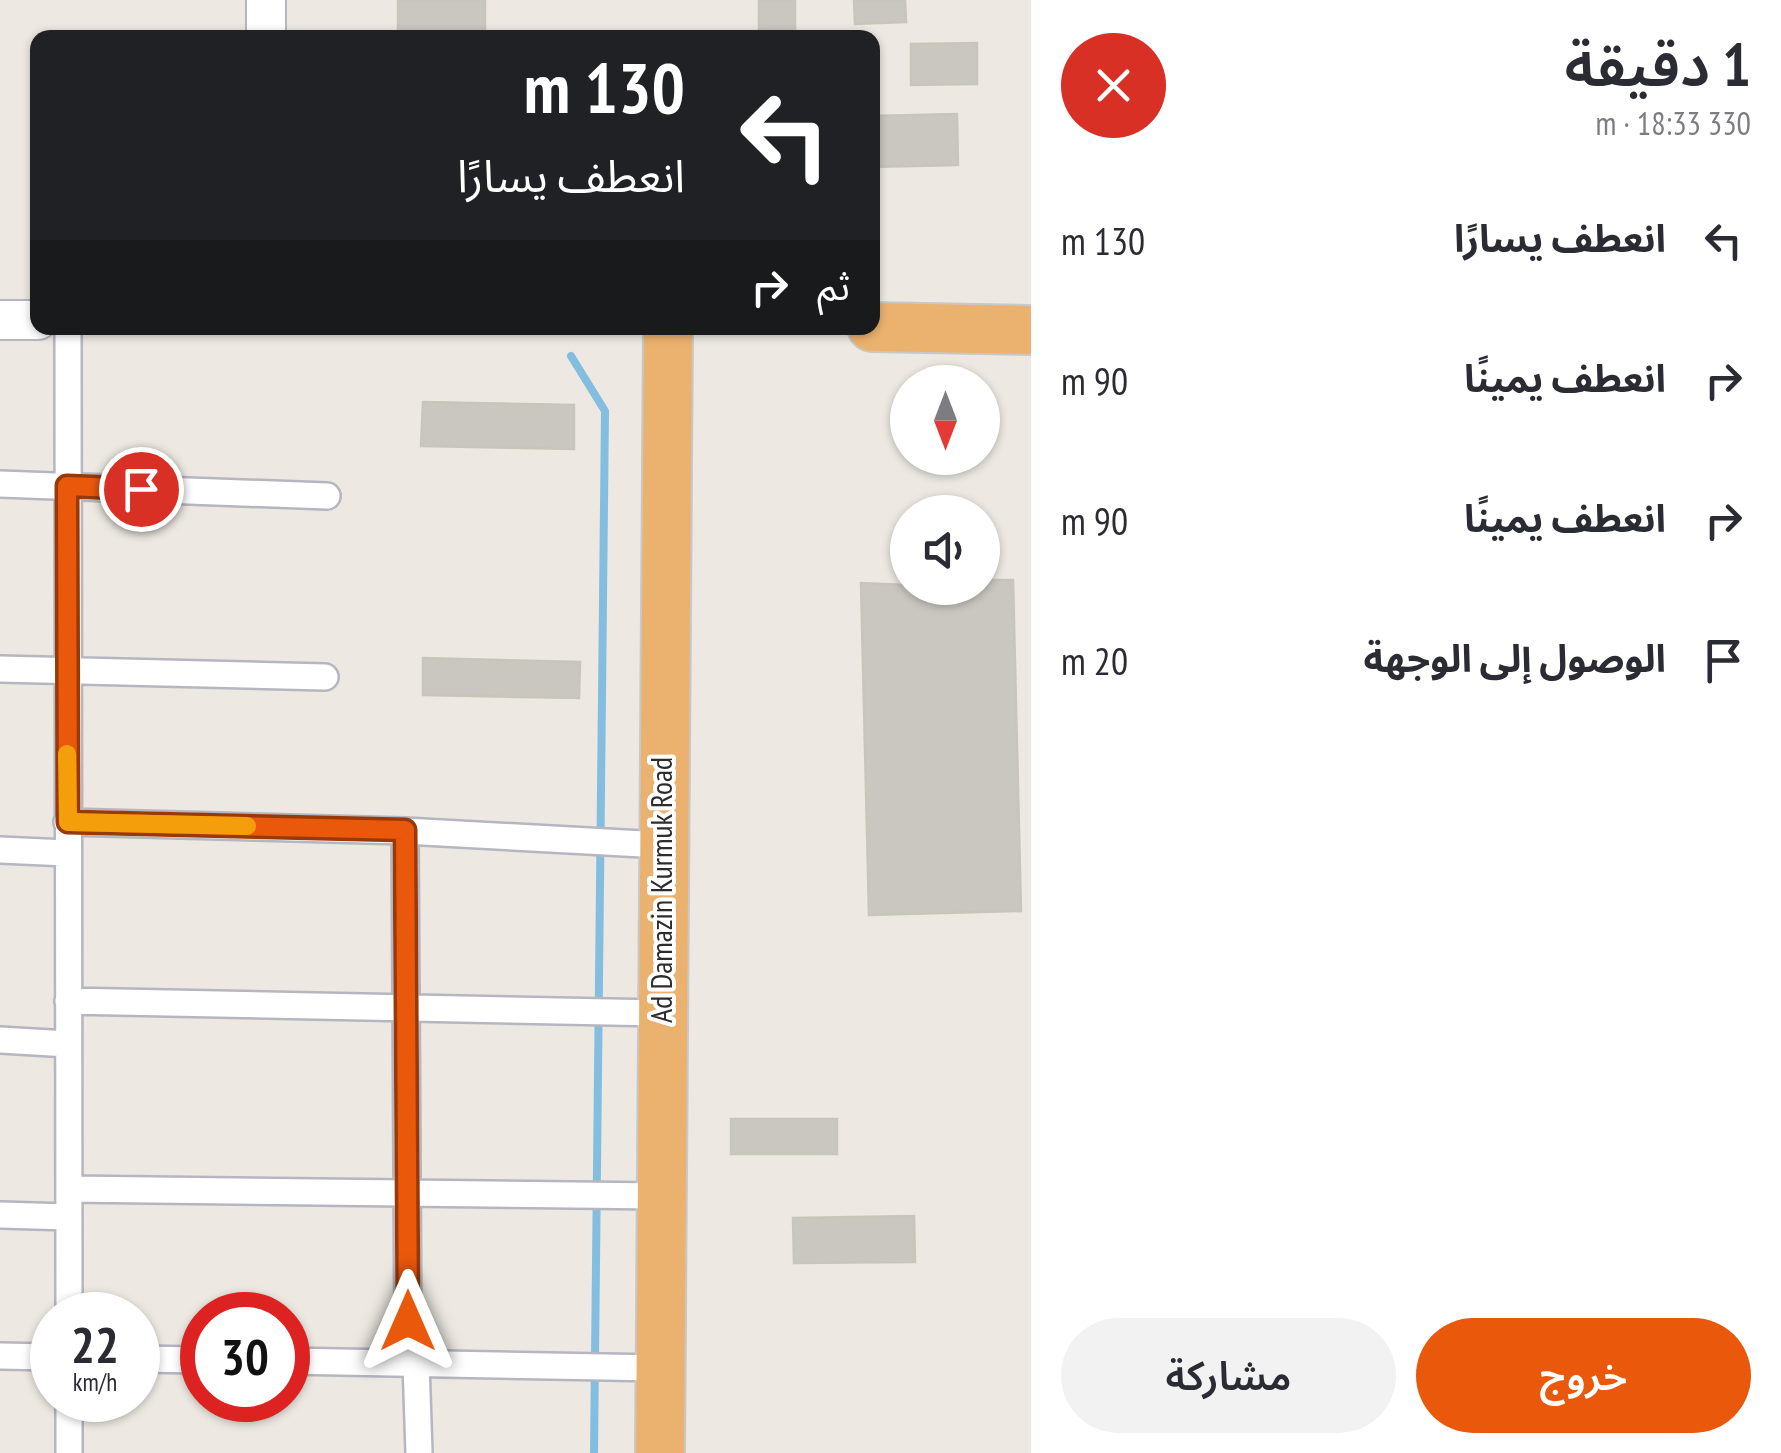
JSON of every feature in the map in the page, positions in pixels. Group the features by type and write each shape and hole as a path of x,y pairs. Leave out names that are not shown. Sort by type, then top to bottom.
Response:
{"highway":[{"path":"880,327 1031,330"},
{"name":"Ad Damazin Kurmuk Road","path":"660,1453 661,845 668,335"}],"street":[{"path":"266,0 266,30"},
{"path":"0,320 30,320"},
{"path":"68,335 69,1292"},
{"path":"0,484 327,496"},
{"path":"0,668 326,677"},
{"path":"68,822 405,830 661,845"},
{"path":"405,830 408,1334 416,1363 419,1453"},
{"path":"0,850 68,853"},
{"path":"68,1001 661,1013"},
{"path":"0,1040 68,1044"},
{"path":"69,1189 660,1196"},
{"path":"0,1215 69,1218"},
{"path":"0,1356 30,1357"},
{"path":"310,1361 660,1368"},
{"path":"70,1422 70,1453"}],"building":[{"path":"398,0 485,0 485,30 398,30"},
{"path":"759,0 795,0 795,30 759,30"},
{"path":"854,0 905,0 906,22 855,24"},
{"path":"977,43 977,84 911,85 911,44"},
{"path":"957,114 958,165 880,167 880,116"},
{"path":"423,402 574,405 574,449 421,446"},
{"path":"1000,580 1013,580 1021,911 869,915 861,583 890,584 890,605 1000,605"},
{"path":"423,658 580,662 579,698 423,695"},
{"path":"731,1119 837,1119 837,1154 731,1154"},
{"path":"914,1216 915,1262 794,1263 793,1218"}],"waterway":[{"path":"571,356 605,411 594,1453"}],"slow traffic":[{"path":"67,754 68,822 247,826"}],"route":[{"path":"141,489 67,486 68,822 405,830 408,1321"}]}
